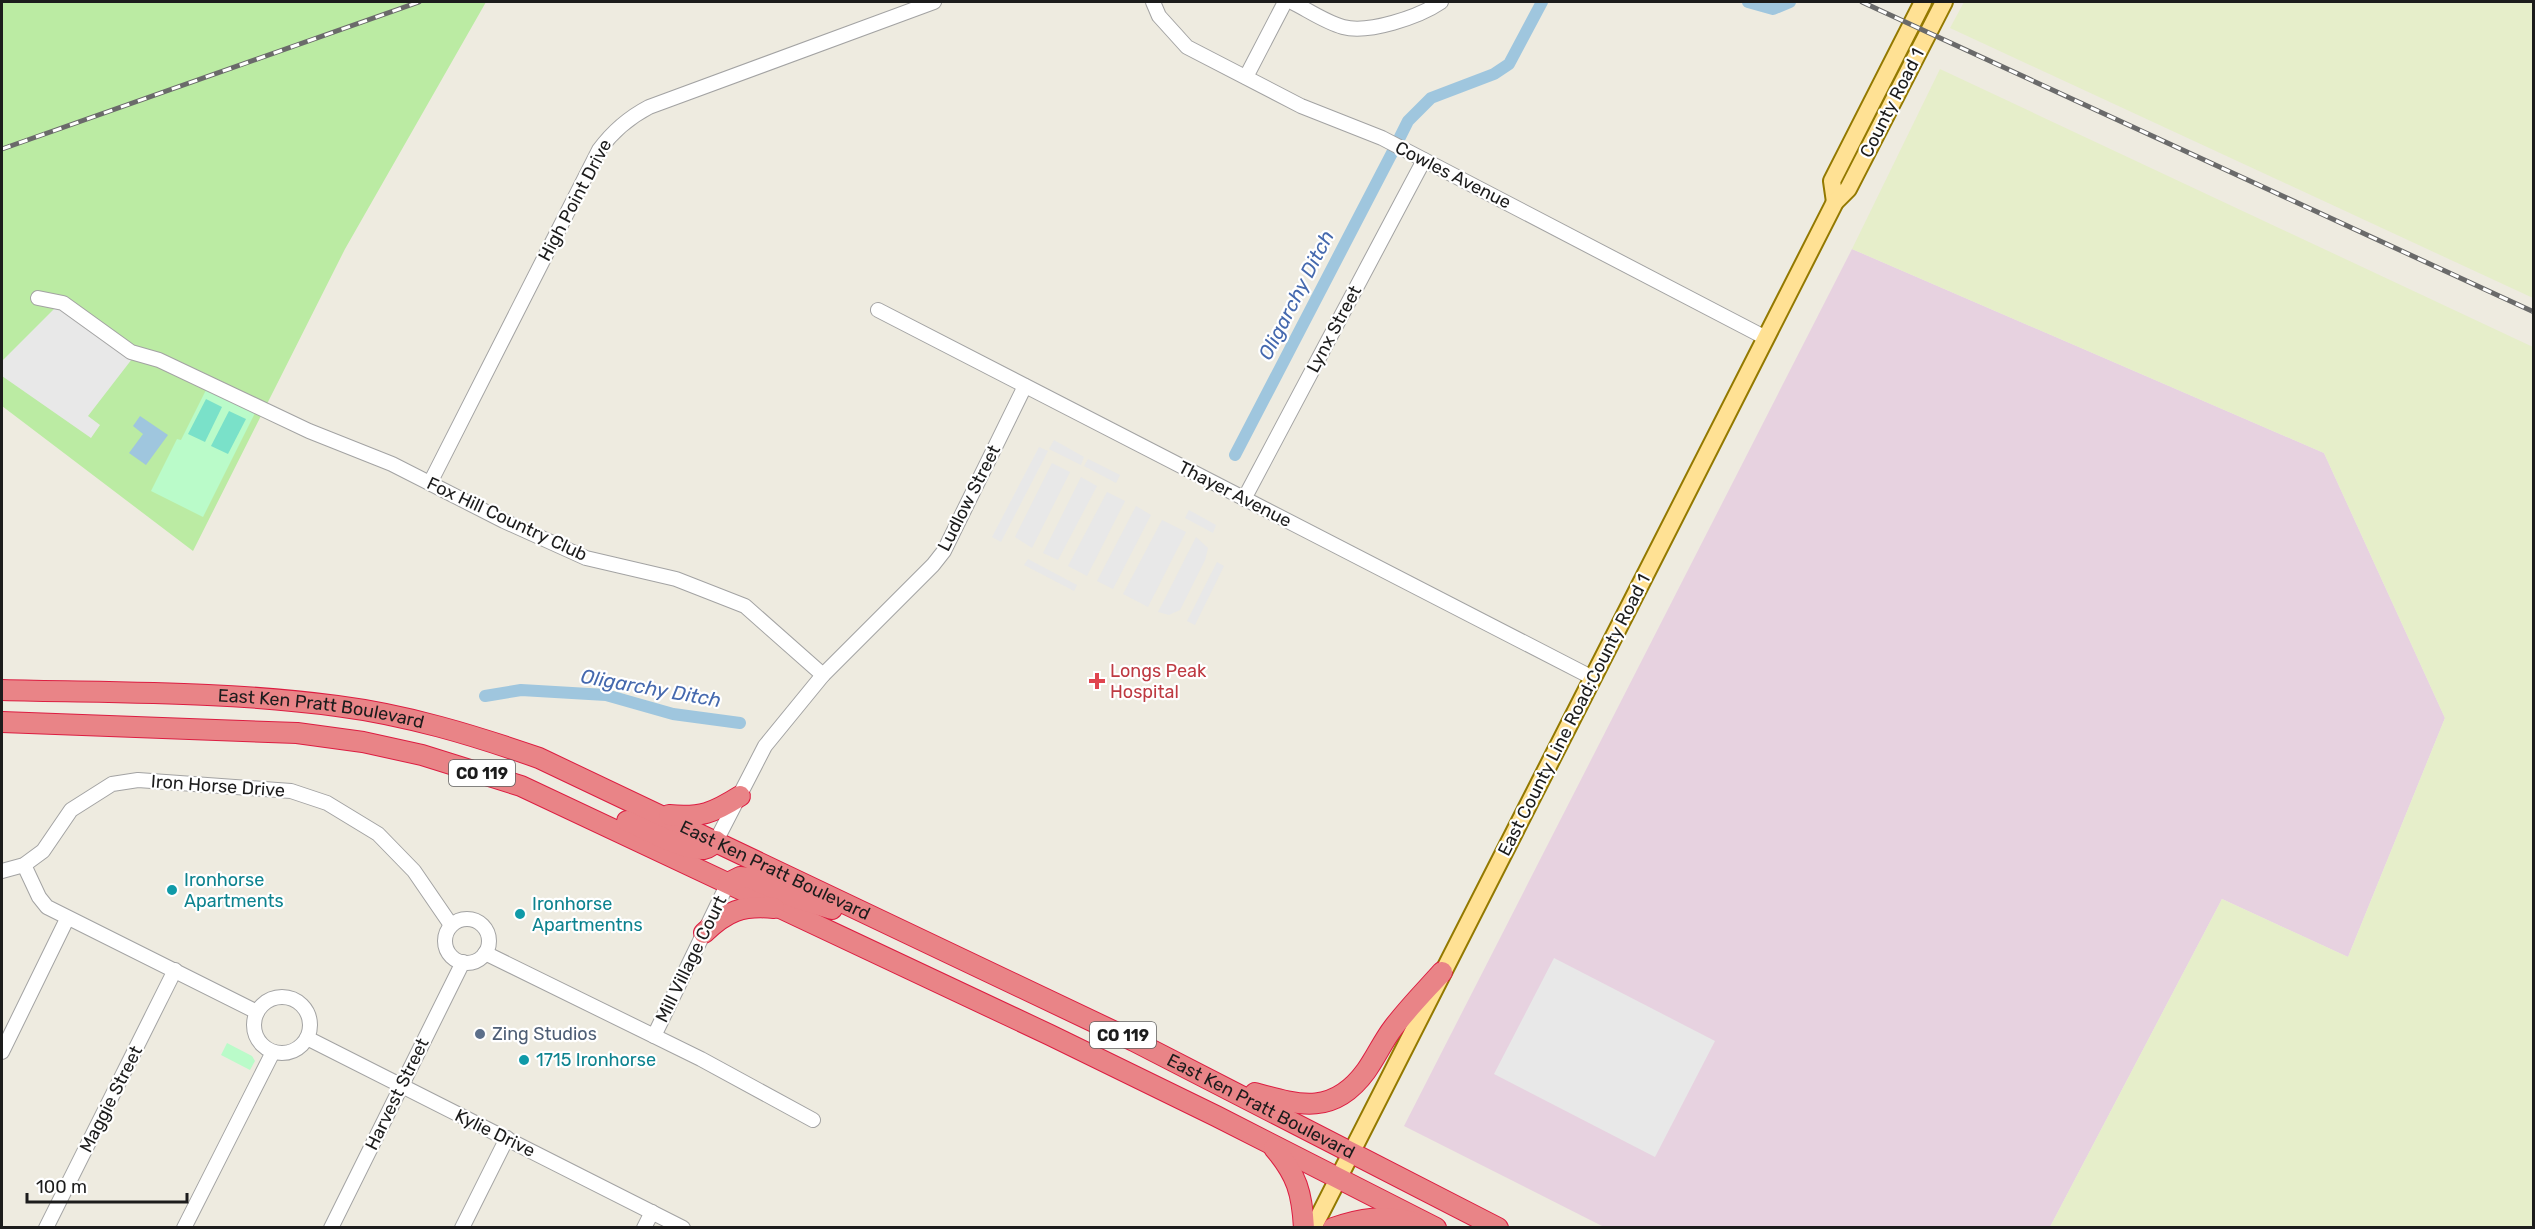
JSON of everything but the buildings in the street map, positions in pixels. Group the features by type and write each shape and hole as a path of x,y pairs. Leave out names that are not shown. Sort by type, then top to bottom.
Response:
{"highway":[{"name":"East Ken Pratt Boulevard","path":"2,690 276,700 338,706 406,718 469,734 539,758 1134,1041 1498,1227"},
{"name":"East Ken Pratt Boulevard","path":"2,722 297,733 363,742 474,770 521,786 1050,1035 1436,1227"},
{"path":"660,814 690,817 705,815 740,796"},
{"path":"578,811 619,818 688,847 709,848 716,841"},
{"path":"728,883 740,877 750,878 844,914 853,908"},
{"path":"704,933 720,917 741,908 758,906 781,908"},
{"path":"1209,1080 1287,1101 1314,1105 1332,1100 1353,1088 1393,1028 1442,972"},
{"path":"1271,1143 1289,1166 1299,1185 1304,1227"},
{"path":"1333,1227 1359,1219 1380,1217 1436,1227"}],"main road":[{"path":"1835,202 1832,181 1923,2"},
{"name":"County Road 1","path":"1835,202 1848,189 1944,2"},
{"name":"East County Line Road;County Road 1","path":"1313,1227 1835,202"}],"street":[{"name":"High Point Drive","path":"430,483 599,150 611,134 629,118 649,107 934,2"},
{"name":"Cowles Avenue","path":"1153,2 1159,16 1187,47 1301,106 1382,138 1766,338"},
{"path":"1246,77 1285,2"},
{"path":"1292,2 1341,26 1359,29 1397,21 1430,9 1441,2"},
{"name":"Lynx Street","path":"1244,499 1424,160"},
{"name":"Fox Hill Country Club","path":"38,298 63,303 131,352 159,360 309,431 392,464 504,521 586,558 676,579 745,606 823,675"},
{"name":"Thayer Avenue","path":"878,310 1593,678"},
{"name":"Ludlow Street","path":"823,675 933,565 944,551 1025,386"},
{"path":"716,841 765,746 823,675"},
{"name":"Iron Horse Drive","path":"2,871 24,865 43,850 71,810 112,784 138,780 291,791 327,803 378,834 414,872 451,925"},
{"path":"24,865 39,897 47,907 257,1012"},
{"name":"Mill Village Court","path":"654,1036 728,883"},
{"path":"2,1052 67,919"},
{"path":"462,919 479,922 488,936 485,953 473,961 463,962 453,957 446,944 446,934 451,925 462,919"},
{"path":"485,953 654,1036 813,1120"},
{"name":"Harvest Street","path":"331,1227 463,962"},
{"name":"Maggie Street","path":"46,1227 175,970"},
{"path":"276,997 295,999 308,1013 310,1023 307,1038 299,1048 291,1052 273,1052 262,1045 256,1037 253,1028 257,1012 266,1001 276,997"},
{"name":"Kylie Drive","path":"307,1038 682,1227"},
{"path":"184,1227 273,1052"},
{"path":"462,1227 507,1138"},
{"path":"644,1227 652,1212"}],"shaded area":[{"path":"1852,249 2324,453 2445,718 2348,957 2222,899 2050,1227 1604,1227 1404,1126"},
{"path":"56,307 132,359 88,416 100,425 91,438 2,376 2,361"},
{"path":"206,399 222,407 205,442 188,434"},
{"path":"229,411 246,419 228,454 211,446"},
{"path":"140,416 168,435 146,465 129,453 143,434 133,426"},
{"path":"1054,440 1084,457 1081,465 1049,449"},
{"path":"1039,447 1048,451 1001,542 992,537"},
{"path":"1088,459 1120,475 1116,483 1084,466"},
{"path":"1052,463 1070,472 1032,548 1015,537"},
{"path":"1081,477 1097,486 1058,560 1043,553"},
{"path":"1107,492 1125,501 1087,576 1068,566"},
{"path":"1136,506 1151,515 1113,589 1097,581"},
{"path":"1189,510 1216,525 1213,533 1185,518"},
{"path":"1162,520 1186,532 1148,607 1123,594"},
{"path":"1196,537 1208,548 1205,560 1180,610 1169,615 1158,612"},
{"path":"1028,559 1077,585 1074,591 1024,565"},
{"path":"1217,562 1224,566 1195,625 1187,621"},
{"path":"1554,958 1715,1041 1655,1157 1494,1074"}],"green space":[{"path":"2,2 486,2 345,249 193,551 2,406"},
{"path":"1964,2 2533,2 2533,298 1950,28"},
{"path":"1940,69 2533,347 2533,1227 2050,1227 2222,899 2348,957 2445,718 2324,453 1852,249"},
{"path":"207,388 255,413 203,517 151,491 177,439 181,440"},
{"path":"227,1043 252,1056 255,1061 250,1070 221,1055"}],"waterway":[{"name":"Oligarchy Ditch","path":"1400,137 1408,121 1431,98 1494,74 1509,64 1542,2"},
{"name":"Oligarchy Ditch","path":"1748,2 1773,9 1790,2"},
{"name":"Oligarchy Ditch","path":"1235,455 1392,153"},
{"name":"Oligarchy Ditch","path":"485,696 521,690 606,695 673,714 740,723"}],"railway":[{"path":"2,149 419,2"},
{"path":"1862,2 2534,312"}],"place":[{"name":"Longs Peak Hospital","path":"1097,681"},
{"name":"Ironhorse Apartments","path":"172,890"},
{"name":"Ironhorse Apartmentns","path":"520,914"},
{"name":"Zing Studios","path":"480,1034"},
{"name":"1715 Ironhorse","path":"524,1060"}]}
